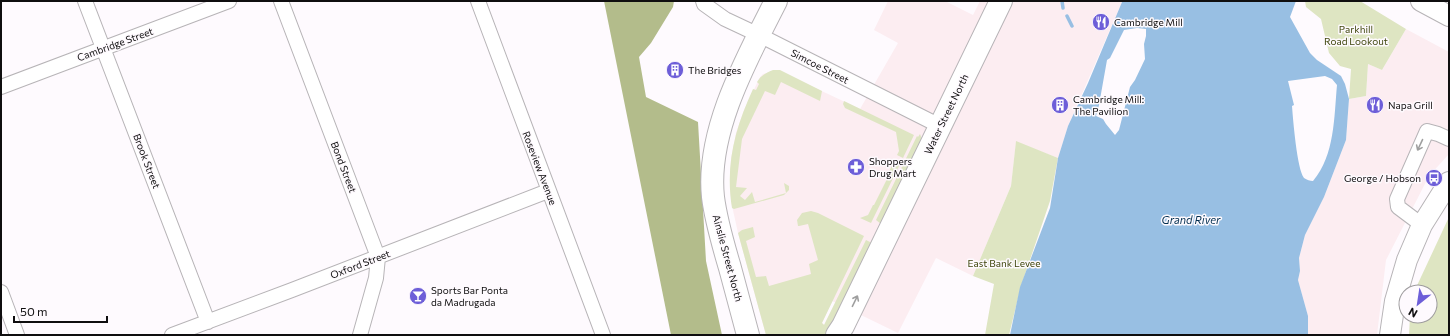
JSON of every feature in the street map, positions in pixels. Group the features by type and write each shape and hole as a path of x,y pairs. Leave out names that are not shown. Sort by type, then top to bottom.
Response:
{"main road":[{"name":"Ainslie Street North","path":"748,335 717,222 713,196 713,168 718,134 730,98 776,1"},
{"name":"Water Street North","path":"836,335 843,326 1001,1"},
{"path":"1420,1 1449,16"},
{"path":"1390,335 1395,301 1407,260 1422,225 1449,182"}],"street":[{"name":"Brook Street","path":"85,1 208,322"},
{"name":"Cambridge Street","path":"1,87 103,47 229,1"},
{"name":"Bond Street","path":"282,1 378,257 376,278 360,335"},
{"name":"Roseview Avenue","path":"478,1 603,335"},
{"name":"Simcoe Street","path":"703,1 704,4 725,20 759,35 940,126"},
{"path":"1422,225 1398,207 1397,199 1427,131 1449,139"},
{"name":"Oxford Street","path":"172,335 548,191"},
{"path":"1,292 17,335"}],"shaded area":[{"path":"888,1 945,1 973,15 980,1 1128,1 1122,2 1068,126 1058,158 1016,142 1011,186 973,276 936,258 898,333 832,301 822,323 830,328 826,335 766,335 738,233 731,201 731,159 736,133 744,110 760,77 763,74 777,70 860,109 898,43 874,30"},
{"path":"1406,29 1449,52 1449,154 1429,176 1386,260 1377,335 1308,335 1308,316 1298,280 1300,271 1299,258 1305,235 1324,197 1346,140 1349,99 1366,96 1368,64 1382,70"}],"green space":[{"path":"604,1 674,1 673,7 651,43 639,57 646,97 698,122 706,261 722,335 671,335"},
{"name":"Parkhill Road Lookout","path":"1305,1 1360,1 1406,29 1382,70 1368,64 1366,96 1349,99 1351,69 1340,66 1329,53 1321,19 1306,7"},
{"path":"773,70 780,70 822,91 820,101 781,82 775,95 765,91 742,139 736,187 747,188 740,196 745,200 752,192 755,202 786,193 784,195 734,209 732,208 730,192 730,177 733,147 737,132 753,89 756,90 759,84 757,82 766,73"},
{"path":"844,101 914,135 903,158 897,155 899,151 896,132 845,108 843,104"},
{"path":"920,134 922,139 881,224 876,220 917,136 918,137"},
{"name":"East Bank Levee","path":"1016,141 1058,158 1050,201 1021,286 1009,335 985,335 994,284 973,276 1011,186"},
{"path":"895,159 901,162 871,223 860,218 868,215 874,205"},
{"path":"784,183 789,186 789,190 786,193"},
{"path":"811,211 864,236 822,323 824,325 866,240 872,243 826,335 766,335 738,233 742,230 753,227 755,237 746,241 756,277 766,276 769,286 811,274 809,264 818,260 808,224 798,226 797,220 802,213"},
{"path":"1449,217 1449,335 1409,335 1410,324 1438,324 1438,284 1418,284"}],"water":[{"name":"Grand River","path":"1296,1 1290,17 1310,53 1317,60 1341,76 1349,99 1346,140 1324,197 1305,235 1299,258 1300,271 1298,280 1308,316 1308,335 1010,335 1020,287 1050,208 1058,158 1068,126 1122,2","holes":["1137,28 1146,29 1144,44 1145,59 1130,87 1119,130 1115,135 1103,119 1096,116 1107,60 1110,58 1124,30","1325,76 1332,79 1337,85 1334,123 1326,160 1313,181 1311,181 1304,178 1299,165 1293,121 1292,106 1294,105 1288,81"]}],"waterway":[{"path":"1062,1 1063,8"},
{"path":"1067,16 1072,26"}],"place":[{"name":"Cambridge Mill","path":"1101,22"},
{"name":"The Bridges","path":"675,70"},
{"name":"Cambridge Mill: The Pavilion","path":"1060,105"},
{"name":"Napa Grill","path":"1375,105"},
{"name":"Shoppers Drug Mart","path":"856,167"},
{"name":"George / Hobson","path":"1434,178"},
{"name":"Sports Bar Ponta da Madrugada","path":"418,296"}]}
